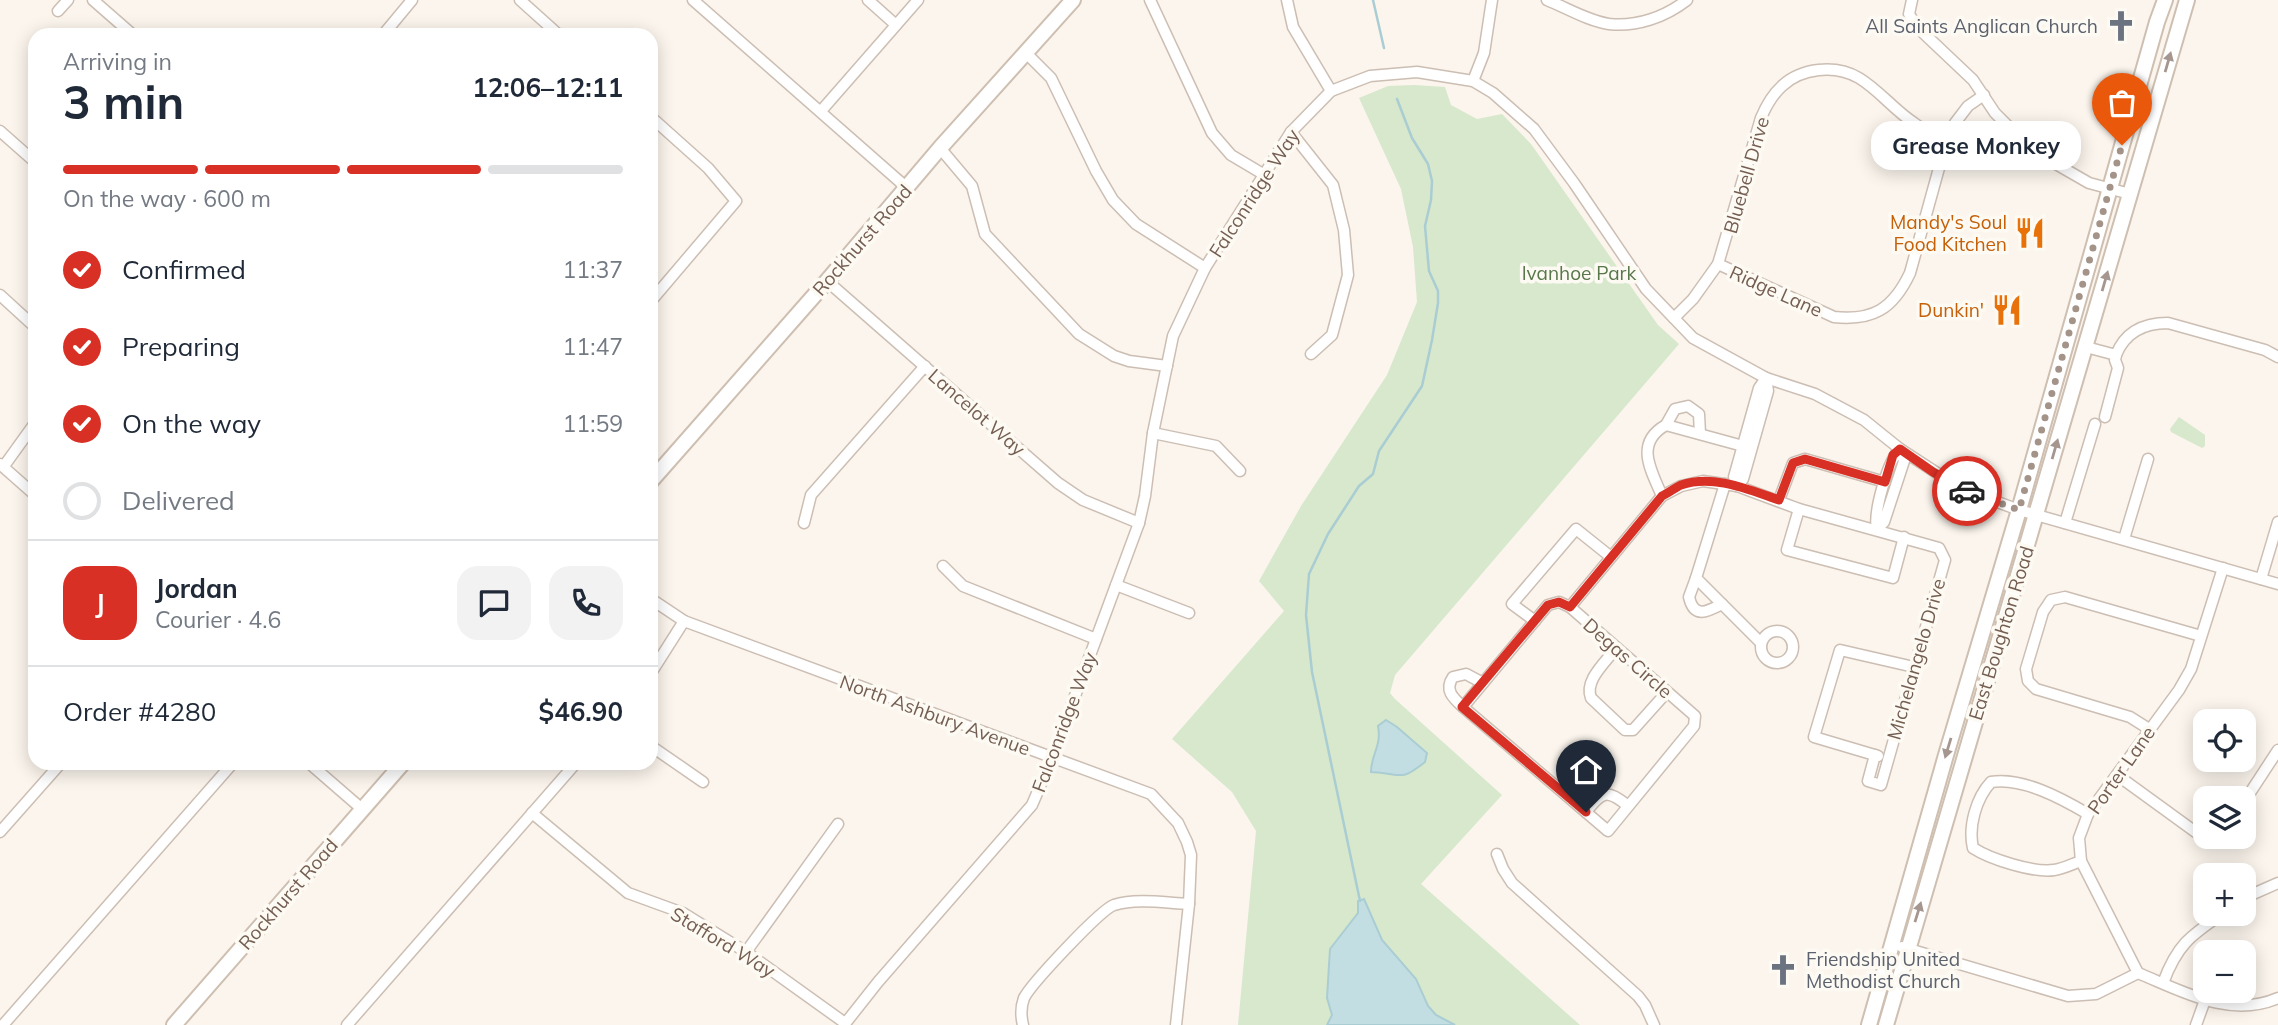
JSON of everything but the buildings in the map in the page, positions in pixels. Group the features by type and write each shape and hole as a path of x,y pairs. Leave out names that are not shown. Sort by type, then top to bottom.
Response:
{"main road":[{"name":"Rockhurst Road","path":"658,473 940,148 1073,0"},
{"name":"East Boughton Road","path":"1869,1025 2165,0"},
{"name":"East Boughton Road","path":"1886,1025 2187,0"},
{"name":"Rockhurst Road","path":"174,1025 397,770"}],"street":[{"path":"58,11 68,0"},
{"path":"93,0 125,28"},
{"path":"389,28 412,0"},
{"path":"520,0 551,28"},
{"path":"693,0 907,188"},
{"path":"868,0 897,25"},
{"path":"821,111 918,0"},
{"path":"1150,0 1212,133 1231,155 1264,174"},
{"path":"1287,0 1293,27 1331,91"},
{"path":"1473,80 1484,53 1492,0"},
{"path":"1547,0 1609,24 1645,21 1662,16 1687,0"},
{"path":"1912,0 1909,6 1912,20 1960,66 2009,128 2042,156 2089,183 2130,194"},
{"path":"1026,53 1051,78 1113,200 1136,224 1205,268"},
{"name":"Bluebell Drive","path":"1674,318 1693,299 1718,264 1761,118 1769,100 1782,85 1800,75 1819,70 1839,71 1858,77 1912,122 1948,141"},
{"name":"Falconridge Way","path":"845,1024 878,982 1026,813 1039,792 1139,523 1153,433 1173,336 1205,268 1291,132 1331,91 1370,76 1417,72 1473,80 1493,93 1535,129 1646,289 1693,338 1766,378 1815,394 1864,420 1900,449 1960,488 2019,510 2278,584"},
{"name":"Ridge Lane","path":"1718,264 1834,317 1853,319 1872,315 1888,305 1902,291 1910,273 1955,123 1968,106 1984,94"},
{"path":"658,123 708,168 736,201 658,293"},
{"path":"0,131 28,156"},
{"path":"1291,132 1334,185 1344,230 1348,275 1332,335 1311,354"},
{"path":"940,148 972,186 985,234 1072,327 1088,341 1114,356 1129,361 1167,366"},
{"name":"Lancelot Way","path":"827,281 1070,493 1139,523"},
{"path":"0,295 28,321"},
{"path":"2105,417 2118,368 2116,355 2120,345 2141,326 2168,323 2265,350 2278,357"},
{"path":"2085,346 2116,355"},
{"path":"804,523 811,495 925,366"},
{"path":"1766,378 1768,391 1743,480 1737,486 1734,477 1742,446 1759,388 1766,378"},
{"path":"1662,496 1648,465 1647,445 1656,431 1666,425 1675,409 1689,406 1699,414 1700,435"},
{"path":"2065,523 2095,424"},
{"path":"1666,425 1742,446"},
{"path":"28,432 2,465 28,489"},
{"path":"1153,433 1216,446 1240,471"},
{"path":"1900,449 1904,461 1884,522 1877,529 1875,520 1885,482 1893,455 1900,449"},
{"path":"1779,500 1793,463 1805,459 1885,482"},
{"path":"2124,539 2148,459"},
{"name":"Michelangelo Drive","path":"1570,607 1662,496 1681,485 1703,481 1737,486 1800,509 1939,548 1945,560 1881,785 1868,781 1875,755"},
{"path":"1722,604 1702,612 1693,607 1689,597 1725,484"},
{"path":"1800,509 1787,550 1893,578 1904,537"},
{"path":"2261,579 2278,522"},
{"path":"1535,621 1512,604 1576,529 1611,557"},
{"path":"943,566 963,586 1096,639"},
{"name":"Porter Lane","path":"2081,861 2079,838 2088,814 2191,668 2223,568"},
{"path":"1696,578 1761,643"},
{"path":"1116,585 1189,613"},
{"path":"2149,729 2130,717 2036,689 2028,681 2026,669 2043,612 2051,600 2065,597 2202,636"},
{"name":"Degas Circle","path":"1559,602 1570,607 1695,716 1694,726 1608,831 1462,707 1548,605 1559,602"},
{"name":"North Ashbury Avenue","path":"658,604 684,621 1151,794 1178,823 1191,855 1189,904 1176,1025"},
{"path":"658,662 684,621"},
{"path":"1616,648 1590,683 1589,692 1591,698 1625,730 1633,730 1667,692"},
{"path":"1888,758 1814,737 1839,650 1914,667"},
{"path":"1462,707 1450,694 1449,685 1453,677 1466,674 1483,683"},
{"path":"2254,786 2278,750"},
{"path":"658,751 703,782"},
{"path":"0,832 55,770"},
{"path":"3,1025 227,770"},
{"path":"317,770 362,809"},
{"path":"347,1025 570,770"},
{"path":"2117,775 2193,830"},
{"path":"2088,814 2059,797 2005,780 1991,782 1982,792 1970,835 1973,848 1984,855 2037,870 2054,870 2081,861 2138,973 2193,995"},
{"path":"1586,812 1599,797 1607,794 1616,796 1628,806"},
{"name":"Stafford Way","path":"532,813 628,893 683,913 746,952 845,1024"},
{"path":"746,952 838,824"},
{"path":"1497,854 1511,883 1638,996 1645,1004 1654,1025"},
{"path":"2256,893 2278,883"},
{"path":"1023,1025 1021,1018 1024,998 1091,922 1111,906 1132,902 1189,904"},
{"path":"2163,983 2171,960 2188,937 2204,926"},
{"path":"1892,944 2068,996 2096,994 2138,973"},
{"path":"2216,1003 2246,1006 2278,998"},
{"path":"2196,1025 2204,1003"}],"green space":[{"name":"Ivanhoe Park","path":"1388,86 1445,87 1451,105 1477,119 1502,114 1531,144 1658,325 1679,344 1395,675 1390,693 1502,795 1421,884 1580,1025 1238,1025 1256,831 1232,792 1172,739 1284,611 1259,581 1301,506 1387,375 1417,302 1413,247 1401,189 1359,98"},
{"path":"2179,417 2205,435 2205,446 2202,448 2171,432 2170,429"}],"water":[{"path":"1386,720 1427,753 1425,762 1405,775 1371,772 1379,739 1378,726"},
{"path":"1364,899 1382,940 1416,979 1428,1006 1436,1015 1455,1025 1327,1025 1332,1015 1327,998 1330,949 1358,913 1358,901"}],"waterway":[{"path":"1373,0 1384,48"},
{"path":"1360,901 1312,672 1306,615 1309,574 1328,534 1359,486 1373,474 1379,451 1422,386 1432,340 1438,291 1429,271 1425,226 1432,181 1428,164 1412,138 1397,99"}],"way so far":[{"path":"1967,491 2019,510 2122,145"}],"place":[{"name":"All Saints Anglican Church","path":"2121,26"},
{"name":"Grease Monkey","path":"2122,145"},
{"name":"Mandy's Soul Food Kitchen","path":"2030,233"},
{"name":"Dunkin'","path":"2007,310"},
{"name":"Friendship United Methodist Church","path":"1783,970"}],"route":[{"path":"1586,812 1462,707 1548,605 1559,602 1570,607 1662,496 1681,485 1703,481 1737,486 1779,500 1793,463 1805,459 1885,482 1893,455 1900,449 1967,491"}]}
